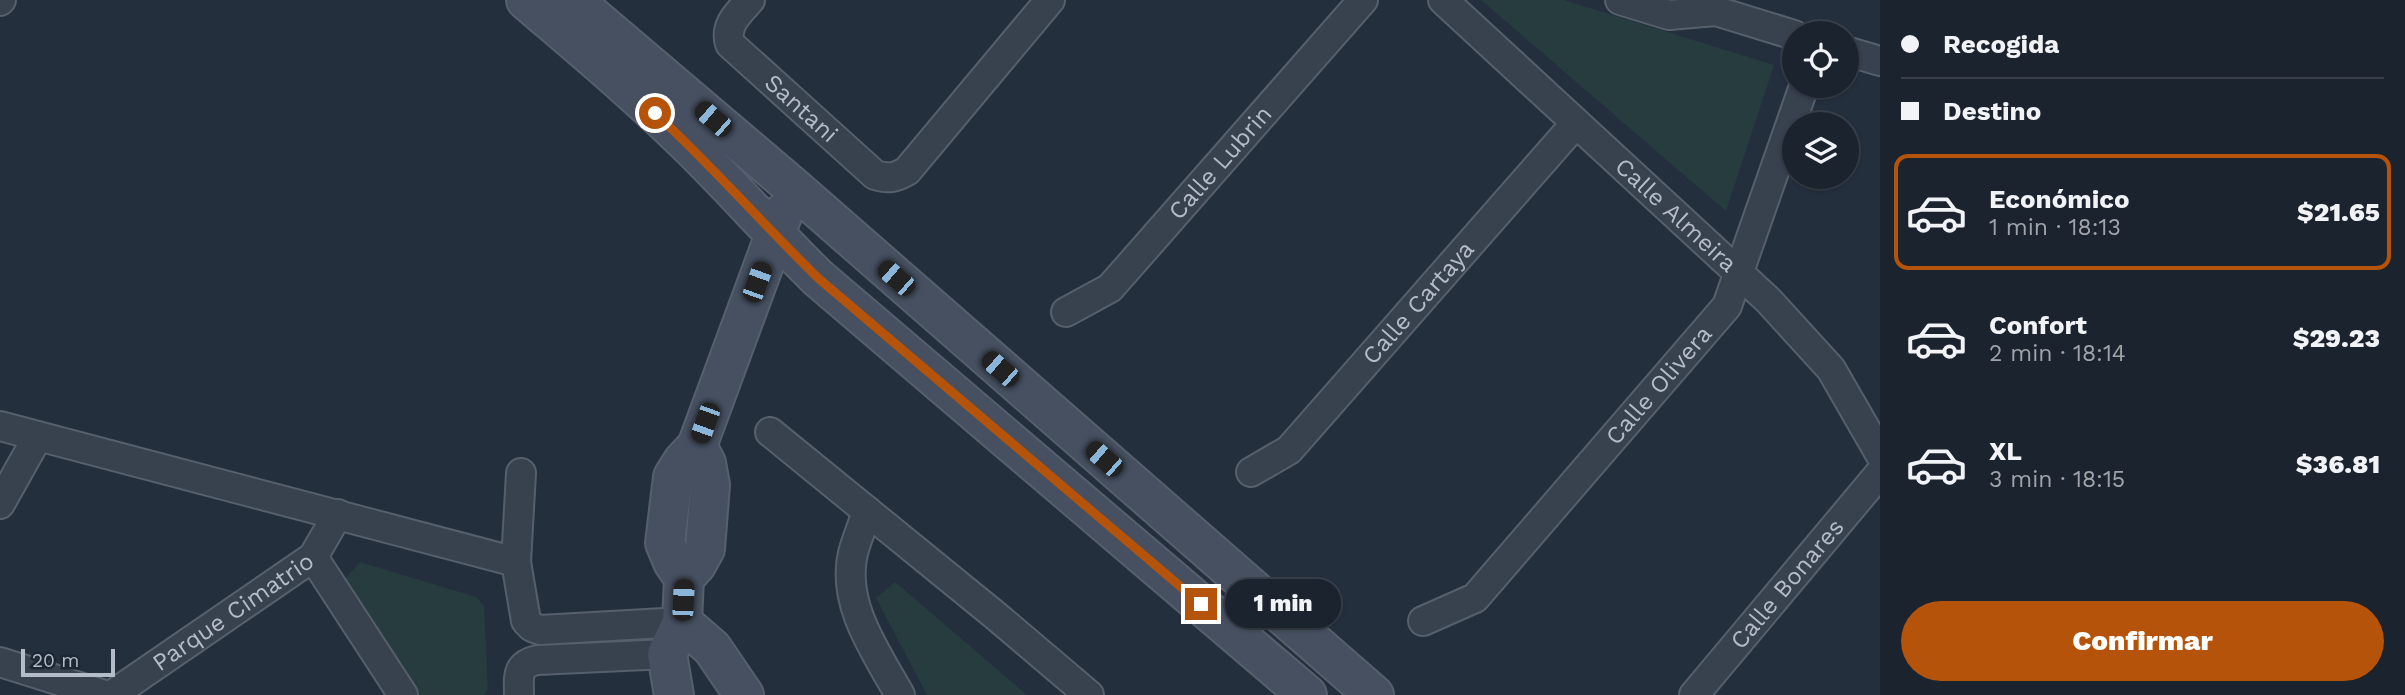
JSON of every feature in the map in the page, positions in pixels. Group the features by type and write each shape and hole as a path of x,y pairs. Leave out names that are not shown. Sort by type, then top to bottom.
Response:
{"street":[{"path":"526,0 615,76 685,141 774,235 829,287 1307,695"},
{"path":"573,0 793,187 1374,695"},
{"name":"Santani","path":"750,0 733,20 729,29 730,44 875,175 886,179 907,171 1050,0"},
{"name":"Calle Lubrin","path":"1066,312 1110,288 1363,0"},
{"name":"Calle Almeira","path":"1443,0 1768,300 1831,369 1880,454"},
{"path":"1620,0 1669,15 1709,6 1782,31"},
{"path":"1859,55 1880,61"},
{"name":"Calle Olivera","path":"1423,621 1475,598 1727,306 1800,98"},
{"name":"Calle Cartaya","path":"1251,472 1289,450 1576,123"},
{"path":"674,695 674,638 684,578 705,549 710,485 706,463 697,446 793,187"},
{"path":"0,426 37,438 516,562"},
{"path":"770,432 1089,695"},
{"path":"0,504 37,438"},
{"path":"521,473 516,562 526,621 540,630 674,638 712,648 744,695"},
{"name":"Calle Bonares","path":"1694,695 1880,473"},
{"path":"867,511 852,555 852,587 859,620 900,695"},
{"name":"Parque Cimatrio","path":"112,695 313,557 338,514"},
{"path":"313,557 403,695"},
{"path":"519,686 522,668 527,663 674,638"},
{"path":"0,662 105,695"}],"green space":[{"path":"1481,0 1564,0 1774,65 1726,211"},
{"path":"360,562 476,597 484,606 488,689 484,695 417,695 344,580"},
{"path":"895,582 1027,695 927,695 876,598"}],"route":[{"path":"655,113 695,150 818,278 1201,604"}]}
